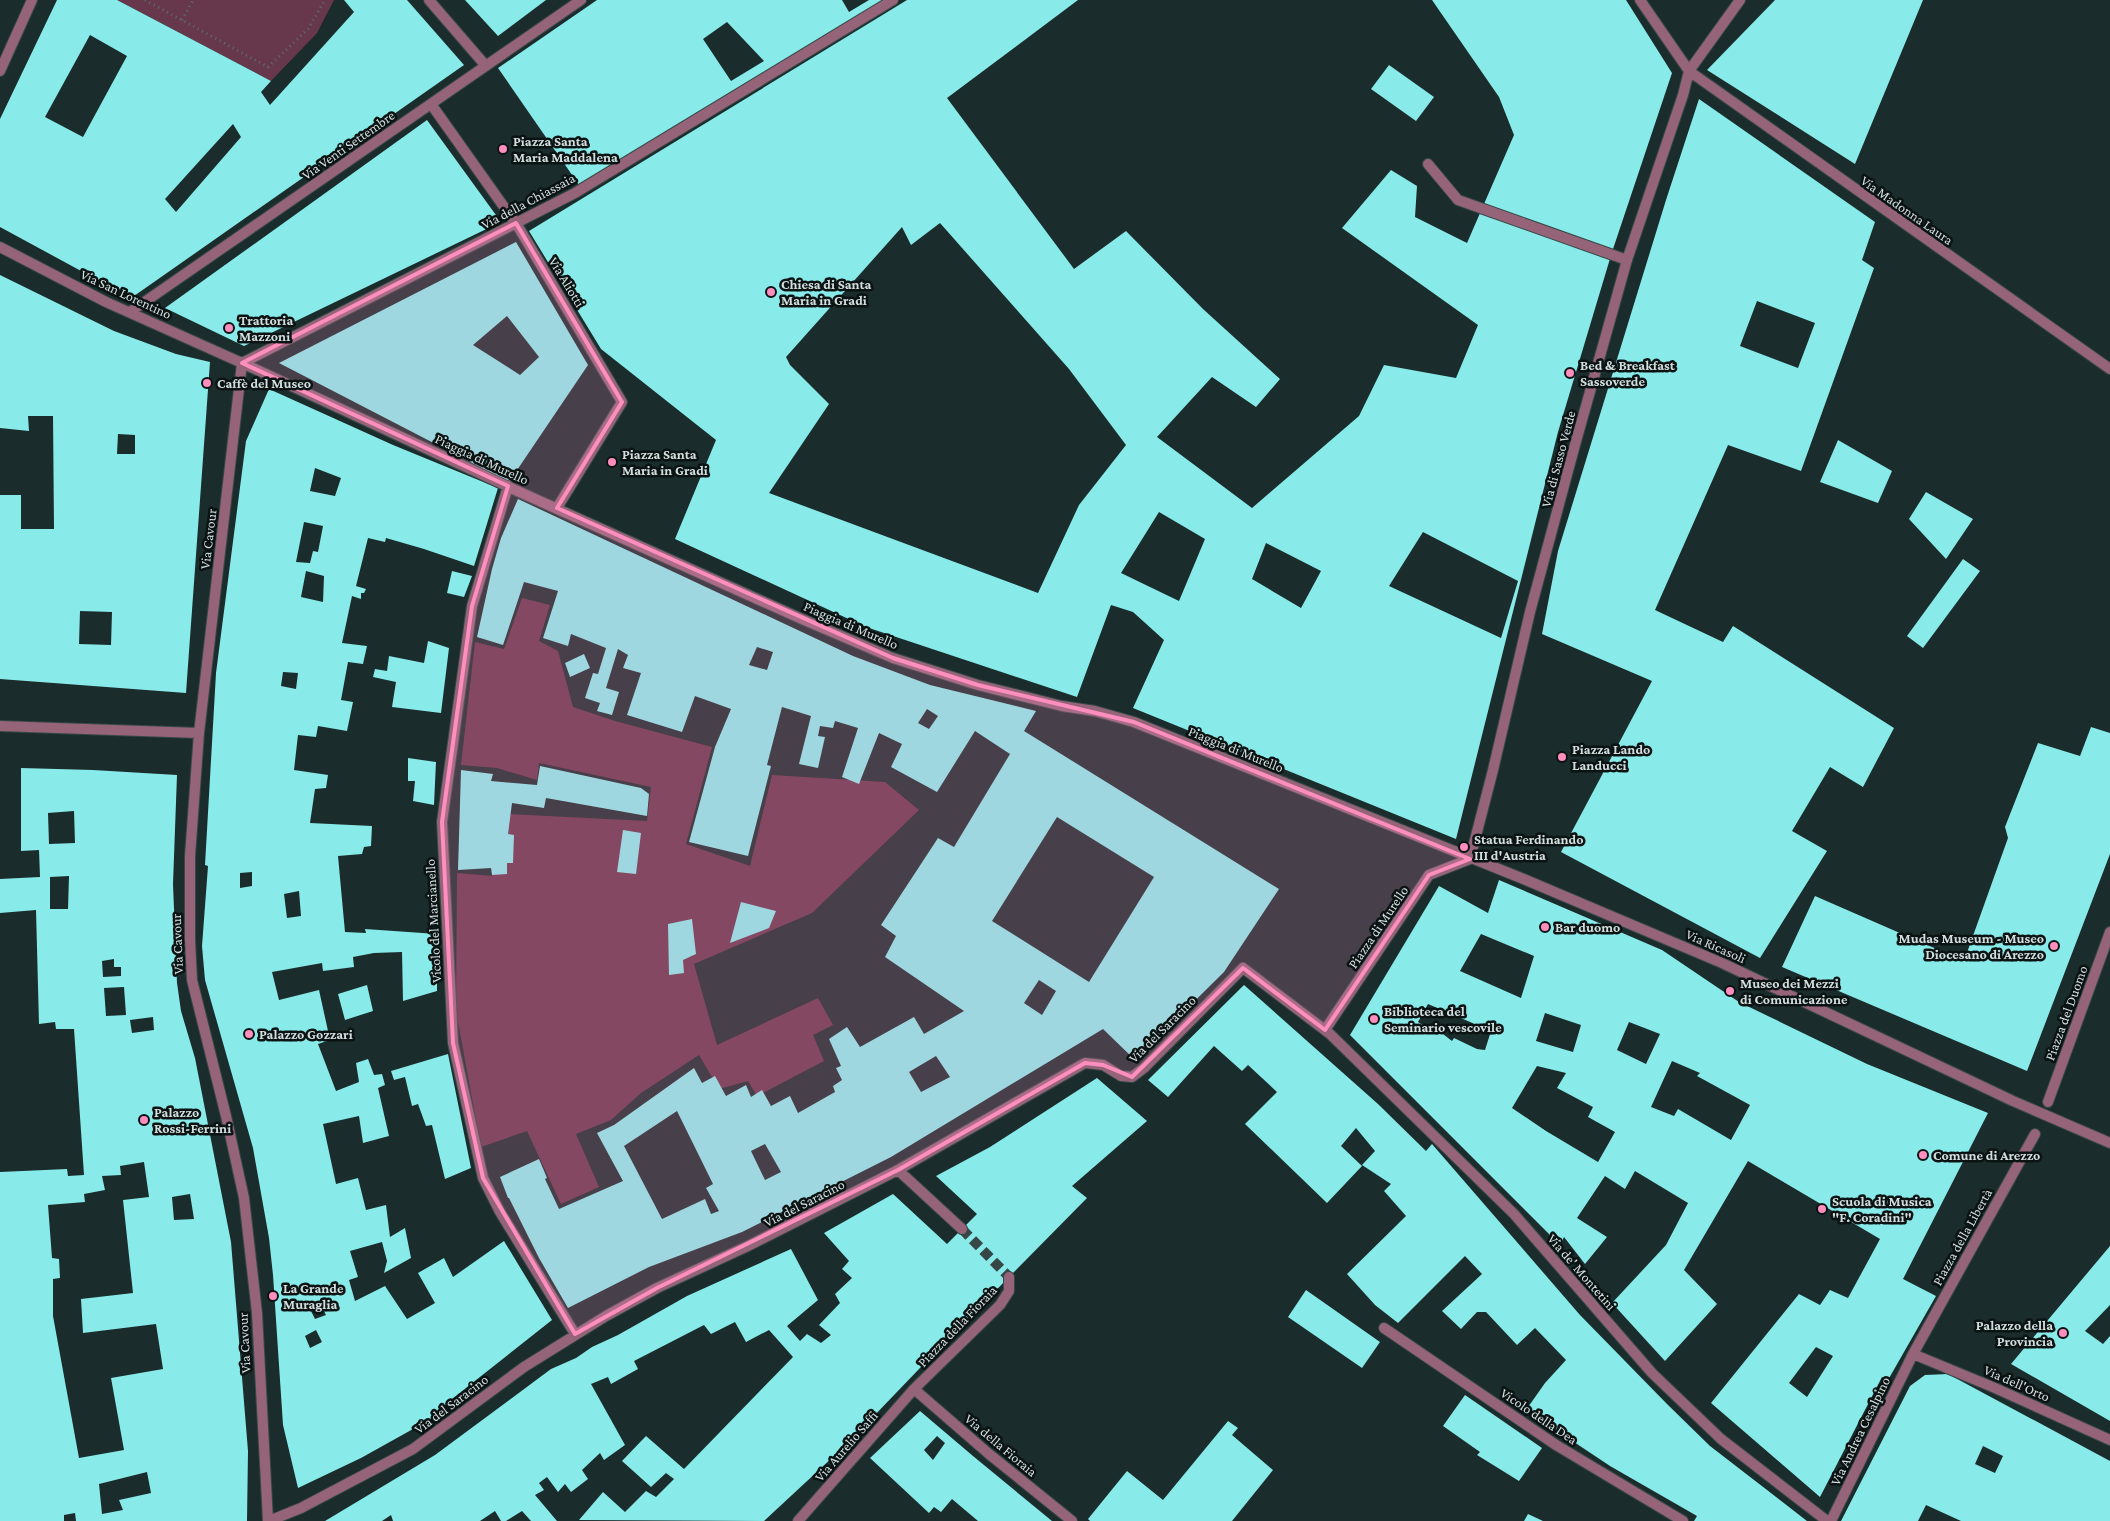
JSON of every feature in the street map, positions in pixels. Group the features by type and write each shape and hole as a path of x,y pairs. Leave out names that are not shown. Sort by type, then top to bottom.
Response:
{"street":[{"path":"0,71 32,0"},
{"path":"429,0 486,66"},
{"name":"Via Venti Settembre","path":"130,312 581,0"},
{"name":"Via della Chiassaia","path":"242,363 575,193 893,0"},
{"name":"Via Madonna Laura","path":"1640,0 1690,71 2110,369"},
{"path":"1690,71 1740,0"},
{"name":"Via di Sasso Verde","path":"1470,859 1530,612 1627,260 1684,95 1690,71"},
{"path":"431,104 516,223"},
{"path":"1428,164 1458,200 1627,260"},
{"name":"Via Aliotti","path":"516,223 622,402 557,508"},
{"name":"Via San Lorentino","path":"0,248 106,302 242,363"},
{"name":"Piaggia di Murello","path":"242,363 802,620 892,658 978,685 1134,722 1470,859"},
{"name":"Via Cavour","path":"242,363 199,733 190,856 190,940 192,980 226,1116 244,1198 257,1313 269,1521"},
{"name":"Vicolo del Marcianello","path":"508,486 472,606 442,822 453,1043 483,1178 505,1220 575,1334"},
{"path":"0,726 185,731 199,733"},
{"name":"Piazza di Murello","path":"1326,1030 1430,875 1470,859"},
{"name":"Via Ricasoli","path":"1470,859 1526,880 1722,963 2013,1101 2110,1143"},
{"name":"Piazza del Duomo","path":"2048,1102 2110,932"},
{"name":"Via del Saracino","path":"269,1521 301,1508 413,1449 524,1367 575,1334 657,1288 748,1246 898,1170 1085,1063 1103,1065 1121,1076 1132,1078 1243,968 1326,1030"},
{"name":"Via de' Montetini","path":"1326,1030 1514,1214 1652,1373 1721,1439 1828,1521"},
{"name":"Piazza della Libertà","path":"1912,1354 2034,1134"},
{"path":"898,1170 962,1229"},
{"name":"Piazza della Fioraia","path":"914,1389 1000,1305 1009,1292 1009,1277"},
{"name":"Vicolo della Dea","path":"1384,1328 1556,1445 1682,1521"},
{"name":"Via dell'Orto","path":"1912,1354 1995,1388 2110,1440"},
{"name":"Via Andrea Cesalpino","path":"1832,1521 1912,1354"},
{"name":"Via Aurelio Saffi","path":"798,1521 914,1389"},
{"name":"Via della Fioraia","path":"914,1389 988,1454 1072,1521"}],"path":[{"path":"145,0 268,66 308,29 325,0"},
{"path":"182,20 193,0"}],"highlighted area":[{"path":"516,223 622,402 557,508 893,658 978,685 1134,722 1470,859 1429,875 1325,1030 1243,968 1132,1077 1103,1065 1085,1063 898,1170 657,1288 575,1334 483,1178 453,1043 442,822 472,606 508,486 242,363"}],"shaded area":[{"path":"117,0 334,0 317,33 271,81"},
{"path":"522,598 550,605 539,641 558,651 573,707 615,721 712,747 686,844 750,866 772,775 885,782 919,810 812,913 694,964 717,1045 818,998 833,1025 813,1035 824,1061 757,1096 748,1081 719,1089 699,1055 641,1093 611,1120 576,1134 599,1187 561,1204 527,1131 481,1147 456,1011 457,873 492,876 506,814 647,821 651,787 539,763 537,780 497,768 461,765 475,642 504,649"}],"building":[{"path":"57,0 117,0 271,81 261,92 270,105 354,12 344,0 407,0 464,65 134,296 94,278 0,227 0,119","holes":["90,35 127,56 83,137 45,117","233,124 241,137 176,212 165,199"]},
{"path":"465,0 546,0 498,36"},
{"path":"597,0 842,0 849,12 869,0 885,0 579,185 498,68","holes":["727,22 764,61 731,81 703,39"]},
{"path":"907,0 1078,0 947,98 1074,269 1126,231 1203,309 1280,379 1256,407 1212,377 1157,437 1252,508 1359,416 1384,365 1456,378 1478,325 1342,228 1391,170 1417,186 1415,217 1467,243 1514,135 1499,97 1432,0 1626,0 1672,73 1612,252 1558,432 1456,839 1133,708 1164,640 1133,612 1111,605 1077,697 866,627 675,539 716,440 601,349 529,231","holes":["940,223 1069,369 1126,445 1079,505 1038,593 769,493 829,404 790,365 786,357 902,227 911,245","1159,512 1205,539 1179,601 1121,573","1423,532 1518,581 1501,638 1389,586","1266,543 1321,571 1301,608 1252,579"]},
{"path":"1775,0 1923,0 1855,164 1707,70"},
{"path":"1389,65 1434,97 1416,121 1371,89"},
{"path":"1699,99 1875,222 1862,260 1874,268 1801,471 1728,445 1655,610 1723,642 1733,626 1894,728 1863,787 1830,767 1792,831 1827,851 1760,958 1561,852 1652,681 1542,634 1558,551","holes":["1757,301 1815,323 1798,368 1740,346"]},
{"path":"427,120 501,222 244,346 165,308"},
{"path":"516,242 588,365 509,482 279,363","holes":["507,316 539,357 520,375 473,345"]},
{"path":"0,275 114,331 176,354 210,362 186,693 0,679 0,495 21,495 21,529 54,529 53,416 28,416 29,431 0,428","holes":["118,434 135,435 135,454 117,454","80,611 112,612 111,645 79,644"]},
{"path":"269,389 393,445 498,488 474,566 386,538 385,542 368,538 356,586 366,589 364,593 361,593 361,599 352,596 342,643 367,646 363,664 348,662 341,700 353,702 347,731 318,726 316,737 298,735 294,770 328,775 326,788 315,789 310,823 372,826 371,846 364,847 362,854 338,856 345,932 366,933 365,929 437,934 437,991 403,1001 402,952 374,953 353,957 354,967 323,971 322,963 272,972 279,1000 319,990 330,1040 318,1044 336,1091 359,1082 356,1063 368,1059 374,1075 382,1074 385,1085 378,1088 389,1136 363,1143 359,1116 323,1124 336,1184 358,1178 366,1210 386,1205 390,1237 405,1228 411,1258 384,1273 387,1261 382,1242 350,1251 358,1277 349,1280 355,1301 385,1286 407,1319 435,1303 418,1273 444,1258 453,1277 504,1241 552,1320 452,1399 431,1419 361,1458 298,1488 283,1425 269,1238 253,1148 205,980 202,946 208,866 205,865 216,673 246,441","holes":["315,468 341,478 335,496 310,491","304,522 323,526 318,552 313,551 310,563 296,562","306,571 324,576 323,602 301,597","283,672 298,673 296,689 281,686","252,872 252,886 240,888 240,873","299,891 301,916 287,918 284,894","319,1301 326,1315 315,1319 309,1307","316,1330 322,1342 310,1348 305,1336"]},
{"path":"1838,440 1892,471 1878,503 1820,482"},
{"path":"1926,492 1973,519 1946,559 1909,519"},
{"path":"518,499 853,656 930,685 1036,711 1024,731 1279,889 1224,972 1135,1060 1103,1029 891,1157 742,1232 649,1267 568,1308 539,1258 508,1198 500,1177 539,1159 547,1178 545,1179 559,1209 623,1181 597,1133 614,1125 694,1068 702,1083 715,1076 726,1096 746,1085 751,1097 762,1090 771,1106 790,1096 798,1113 835,1092 833,1086 842,1080 836,1068 841,1066 829,1039 847,1027 860,1047 914,1017 924,1034 964,1011 885,957 896,936 881,925 938,838 954,847 1010,754 975,731 937,792 891,767 902,744 879,733 859,784 842,777 858,728 835,721 833,728 820,726 818,736 825,737 818,768 799,764 811,716 782,707 767,765 771,766 748,856 689,842 715,747 731,709 695,696 682,732 627,715 641,673 623,668 628,655 618,649 606,688 619,692 612,715 597,711 600,703 585,698 593,673 598,674 606,648 571,634 568,646 543,638 558,591 524,582 503,645 477,637 501,538","holes":["757,647 773,652 767,670 749,665","927,709 938,716 929,729 918,723","1057,817 1154,877 1089,982 992,921","1039,980 1056,991 1042,1015 1024,1003","936,1056 950,1077 921,1092 909,1072","677,1111 713,1184 706,1188 719,1211 711,1214 705,1199 662,1219 624,1146","765,1144 781,1172 765,1180 751,1151"]},
{"path":"1963,559 1980,571 1923,648 1907,636"},
{"path":"452,571 472,576 464,597 447,593"},
{"path":"428,641 449,648 441,713 392,707 396,682 373,677 375,669 387,671 389,656 424,663"},
{"path":"584,654 590,668 570,677 565,663"},
{"path":"2091,727 2110,733 2110,854 2027,1071 1782,967 1815,896 1964,961 2008,838 2005,827 2038,743 2080,756"},
{"path":"408,758 436,762 434,805 413,801 415,781 408,781"},
{"path":"540,766 641,788 649,794 647,816 546,798 544,808 512,803 508,834 514,835 513,863 507,863 507,874 492,875 491,868 458,870 461,770 493,774 491,781 537,785"},
{"path":"21,768 177,775 173,884 177,983 181,1011 195,1058 231,1242 248,1451 247,1521 76,1521 75,1513 64,1515 64,1521 0,1521 0,1172 67,1169 68,1176 84,1175 74,1029 56,1029 55,1022 39,1024 36,910 0,913 0,879 40,877 39,850 21,851","holes":["74,811 75,843 49,844 48,813","69,876 68,909 50,909 50,877","114,959 114,967 121,967 121,976 103,977 102,961","124,987 126,1015 106,1016 104,988","153,1017 154,1030 132,1033 130,1020","144,1162 149,1197 123,1200 133,1293 81,1299 83,1333 156,1324 163,1369 111,1378 124,1450 79,1458 53,1316 53,1279 60,1278 59,1259 52,1258 48,1205 85,1202 84,1194 105,1190 102,1176 121,1175 120,1166","190,1194 194,1219 174,1220 172,1197","147,1472 151,1493 119,1500 123,1510 102,1514 99,1484"]},
{"path":"623,830 641,833 636,874 617,872"},
{"path":"1499,880 1662,950 1739,1002 1867,1064 1988,1113 1903,1279 1936,1296 1888,1380 1882,1377 1820,1497 1711,1403 1799,1294 1820,1305 1830,1290 1848,1298 1880,1239 1748,1161 1684,1270 1717,1304 1665,1361 1612,1303 1666,1245 1688,1203 1635,1171 1625,1189 1605,1176 1577,1218 1607,1237 1585,1264 1564,1237 1560,1245 1350,1035 1439,886 1488,913","holes":["1481,934 1534,956 1521,998 1460,971","1428,1004 1491,1031 1485,1050 1477,1049 1454,1038 1452,1041 1439,1031 1437,1035 1418,1022","1545,1013 1581,1025 1573,1052 1536,1041","1629,1022 1660,1034 1646,1064 1617,1050","1672,1061 1700,1073 1697,1076 1750,1105 1731,1140 1678,1109 1674,1116 1651,1107","1537,1066 1566,1073 1557,1088 1593,1107 1588,1117 1615,1132 1598,1162 1512,1108","1816,1347 1833,1356 1807,1397 1789,1383"]},
{"path":"741,902 776,911 769,928 730,943"},
{"path":"692,919 696,954 683,960 684,973 669,975 668,924"},
{"path":"367,985 373,1011 345,1020 338,994"},
{"path":"1244,985 1378,1104 1426,1151 1432,1144 1580,1315 1667,1404 1710,1446 1807,1521 1694,1521 1697,1516 1610,1466 1526,1410 1545,1383 1566,1360 1535,1328 1517,1345 1486,1312 1477,1312 1461,1329 1442,1311 1482,1274 1465,1256 1398,1323 1375,1305 1347,1274 1406,1216 1384,1191 1391,1184 1362,1165 1375,1151 1356,1128 1341,1146 1362,1166 1327,1203 1245,1124 1277,1092 1248,1065 1242,1071 1214,1046 1168,1097 1148,1080"},
{"path":"448,1054 471,1168 445,1179 432,1125 426,1126 418,1104 412,1106 405,1077 394,1080 391,1071"},
{"path":"1097,1078 1147,1121 1072,1186 1087,1198 848,1443 764,1521 579,1520 603,1492 625,1512 646,1491 656,1497 674,1479 666,1473 651,1487 622,1461 646,1436 684,1469 793,1357 769,1330 746,1342 735,1322 711,1334 704,1325 634,1361 638,1369 611,1384 608,1377 591,1384 625,1445 604,1460 600,1453 582,1470 588,1479 571,1492 565,1484 558,1492 547,1477 539,1483 544,1490 535,1495 557,1521 531,1521 522,1511 506,1521 501,1521 495,1511 480,1521 393,1521 391,1515 382,1521 325,1521 435,1455 551,1369 576,1358 592,1347 618,1335 687,1296 791,1249 818,1300 787,1326 800,1341 807,1334 821,1343 831,1335 819,1325 840,1303 835,1294 852,1278 842,1269 849,1261 824,1233 893,1194 947,1244 977,1214 936,1176 990,1147"},
{"name":"Palazzo della Provincia","path":"2110,1246 2110,1305 2085,1331 2103,1344 2110,1336 2110,1421 2011,1364"},
{"path":"1306,1290 1380,1342 1362,1368 1288,1317"},
{"path":"1948,1374 2110,1461 2110,1521 1961,1521 1926,1505 1918,1521 1841,1521 1910,1386 1925,1375","holes":["1983,1446 2003,1456 1995,1473 1975,1464"]},
{"path":"1465,1395 1542,1448 1519,1481 1477,1455 1480,1452 1443,1426"},
{"path":"920,1411 1052,1521 978,1521 952,1499 941,1512 934,1507 929,1513 870,1458","holes":["937,1436 945,1443 933,1460 924,1450"]},
{"path":"1228,1421 1238,1428 1232,1435 1273,1470 1232,1521 1090,1521 1088,1519 1127,1471 1163,1500"},
{"path":"1528,1514 1543,1521 1524,1521"}],"tunnel":[{"path":"962,1229 1009,1277"}],"place":[{"name":"Piazza Santa Maria Maddalena","path":"503,149"},
{"name":"Chiesa di Santa Maria in Gradi","path":"771,292"},
{"name":"Trattoria Mazzoni","path":"229,328"},
{"name":"Bed & Breakfast Sassoverde","path":"1570,373"},
{"name":"Caffè del Museo","path":"207,383"},
{"name":"Piazza Santa Maria in Gradi","path":"612,462"},
{"name":"Piazza Lando Landucci","path":"1562,757"},
{"name":"Statua Ferdinando III d'Austria","path":"1464,847"},
{"name":"Bar duomo","path":"1545,927"},
{"name":"Mudas Museum - Museo Diocesano di Arezzo","path":"2054,946"},
{"name":"Museo dei Mezzi di Comunicazione","path":"1730,991"},
{"name":"Biblioteca del Seminario vescovile","path":"1374,1019"},
{"name":"Palazzo Gozzari","path":"249,1034"},
{"name":"Palazzo Rossi-Ferrini","path":"144,1120"},
{"name":"Comune di Arezzo","path":"1923,1155"},
{"name":"Scuola di Musica \"F. Coradini\"","path":"1822,1209"},
{"name":"La Grande Muraglia","path":"273,1296"},
{"name":"Palazzo della Provincia","path":"2063,1333"}]}
